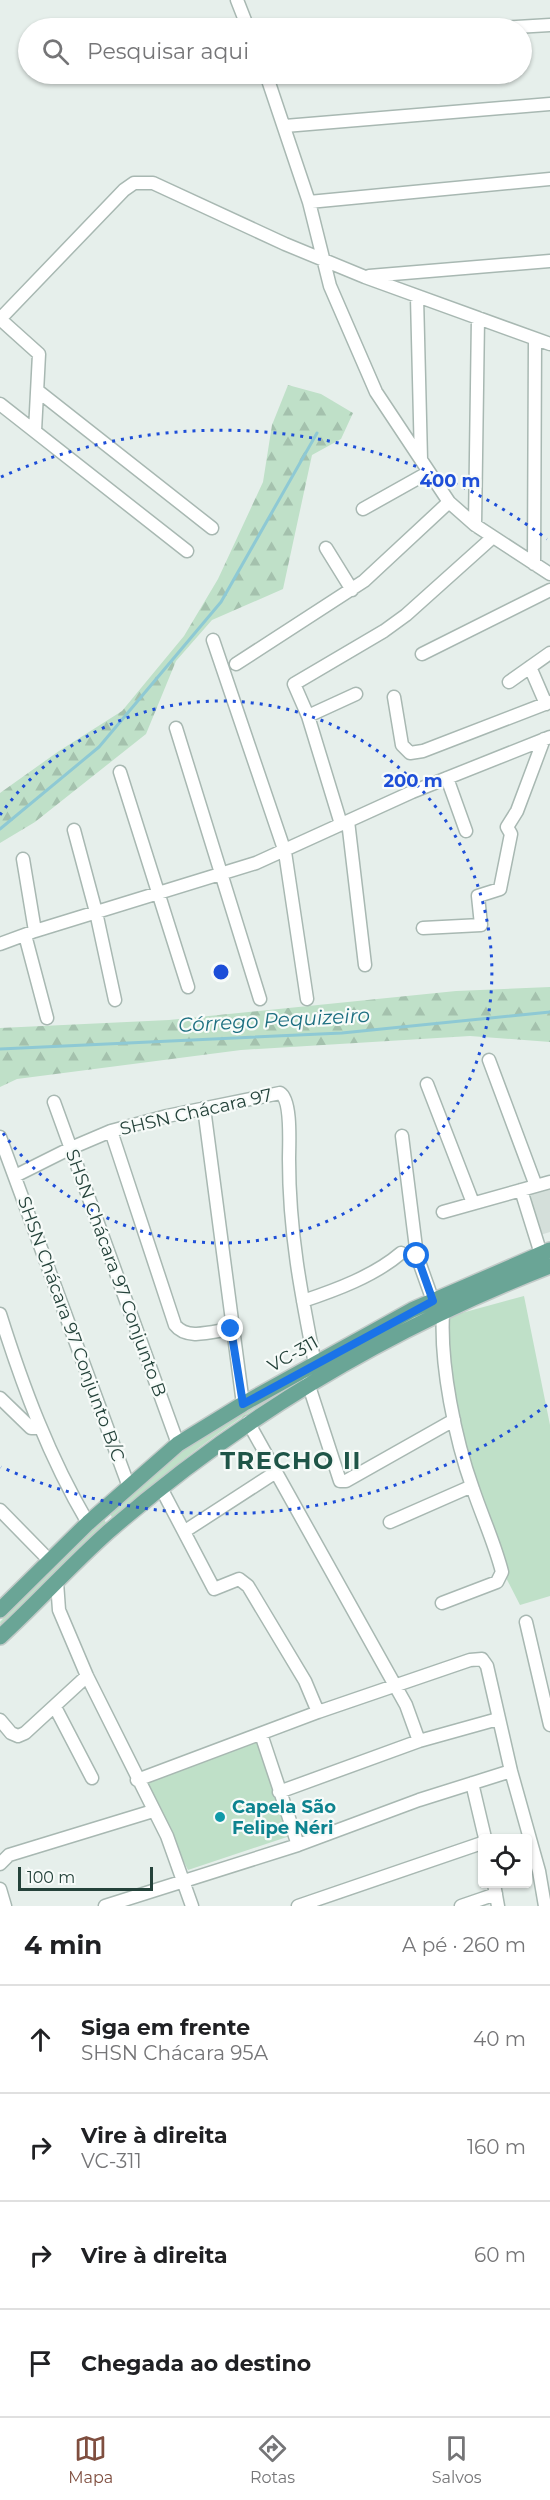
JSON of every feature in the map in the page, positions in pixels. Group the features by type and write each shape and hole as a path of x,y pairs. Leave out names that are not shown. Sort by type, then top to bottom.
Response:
{"main road":[{"name":"VC-311","path":"0,1610 92,1519 178,1444 315,1364 547,1257"},
{"path":"2,1633 106,1534 161,1488 249,1422 308,1383 426,1321 438,1307"},
{"path":"92,1519 104,1515 110,1527 106,1534"}],"street":[{"path":"237,0 244,18"},
{"path":"532,26 550,25"},
{"path":"270,84 309,202 330,286 376,392 449,502 475,525 550,574"},
{"path":"285,126 550,104"},
{"path":"309,202 550,180"},
{"path":"35,431 39,354 0,319 134,183 153,183 364,277 550,344"},
{"path":"364,277 550,261"},
{"path":"417,297 421,460"},
{"path":"475,525 478,318"},
{"path":"534,564 535,339"},
{"path":"38,391 212,528"},
{"path":"0,404 187,551"},
{"path":"363,509 429,472"},
{"path":"236,664 352,590 449,502"},
{"path":"364,965 344,823 308,716 294,684 406,615 493,537"},
{"path":"326,548 352,590"},
{"path":"422,654 550,590"},
{"path":"213,640 285,852 307,999"},
{"path":"509,682 550,653"},
{"path":"394,697 402,745 410,753 423,751 548,703 530,667"},
{"path":"308,716 356,694"},
{"path":"176,728 260,999"},
{"path":"0,944 285,852 344,823 447,778 547,738"},
{"path":"423,928 481,925 478,896 500,889 511,834 507,827 517,811 547,738"},
{"path":"120,772 160,892 188,987"},
{"path":"447,778 465,831"},
{"path":"74,830 96,912 115,1000"},
{"path":"23,859 30,933 47,1018"},
{"path":"489,1060 536,1186"},
{"path":"427,1084 473,1203"},
{"name":"SHSN Chácara 97","path":"231,1329 190,1334 182,1332 175,1324 111,1131 276,1093 285,1097 294,1255 315,1364"},
{"name":"SHSN Chácara 97 Conjunto B","path":"54,1102 178,1444"},
{"path":"204,1108 231,1329 243,1404"},
{"path":"15,1176 111,1131"},
{"path":"402,1136 417,1256 438,1307 454,1420 472,1486 500,1566 501,1575 497,1581 442,1603"},
{"name":"SHSN Chácara 97 Conjunto B/C","path":"0,1137 129,1487"},
{"path":"443,1212 550,1182"},
{"path":"521,1190 547,1257"},
{"path":"303,1301 325,1294 383,1267 401,1253"},
{"path":"0,1314 40,1428 58,1468 92,1519"},
{"path":"426,1321 441,1334"},
{"path":"308,1383 339,1481 346,1481 454,1420"},
{"path":"0,1398 32,1428 40,1428"},
{"path":"249,1422 412,1718 419,1741"},
{"path":"185,1531 276,1472"},
{"path":"390,1522 472,1486"},
{"path":"161,1488 214,1589 239,1580 248,1586 305,1682 318,1712"},
{"path":"0,1510 49,1560"},
{"path":"60,1579 59,1610 87,1676 167,1836 192,1906"},
{"path":"37,1602 59,1610"},
{"path":"526,1622 550,1725"},
{"path":"137,1780 318,1712 470,1660 482,1659 485,1661 511,1771 544,1869 545,1906"},
{"path":"0,1720 11,1733 18,1736 33,1727 87,1676"},
{"path":"55,1707 92,1778"},
{"path":"279,1792 419,1741 498,1719"},
{"path":"261,1734 298,1845"},
{"path":"105,1906 298,1845 511,1771"},
{"path":"472,1783 484,1834"},
{"path":"5,1859 153,1811"},
{"path":"298,1906 478,1845"},
{"path":"0,1889 5,1906"},
{"path":"461,1906 496,1895"}],"shaded area":[{"path":"550,1186 550,1232 540,1235 527,1192"}],"green space":[{"path":"288,385 321,394 353,413 341,439 312,455 283,589 212,620 176,661 146,734 35,822 0,843 0,793 59,751 122,711 184,636 218,579 263,482 272,425"},
{"path":"550,987 550,1042 470,1036 241,1050 17,1079 0,1087 0,1028 169,1020 456,991"},
{"path":"550,1255 550,1259 473,1290 424,1313 288,1388 197,1449 114,1521 109,1512 156,1468 311,1369 381,1330 482,1280"},
{"path":"524,1296 550,1425 550,1596 520,1605 500,1566 454,1420 447,1317"},
{"path":"104,1519 106,1523 1,1627 0,1622 64,1553"},
{"path":"258,1740 290,1836 188,1870 150,1794 146,1778"}],"waterway":[{"path":"0,829 99,747 221,602 317,433"},
{"name":"Córrego Pequizeiro","path":"0,1049 342,1033 550,1012"}],"place":[{"name":"Capela São Felipe Néri","path":"220,1817"}],"district":[{"name":"TRECHO II","path":"291,1461"}],"route":[{"path":"231,1329 243,1404 412,1310 433,1301 417,1256"}]}
